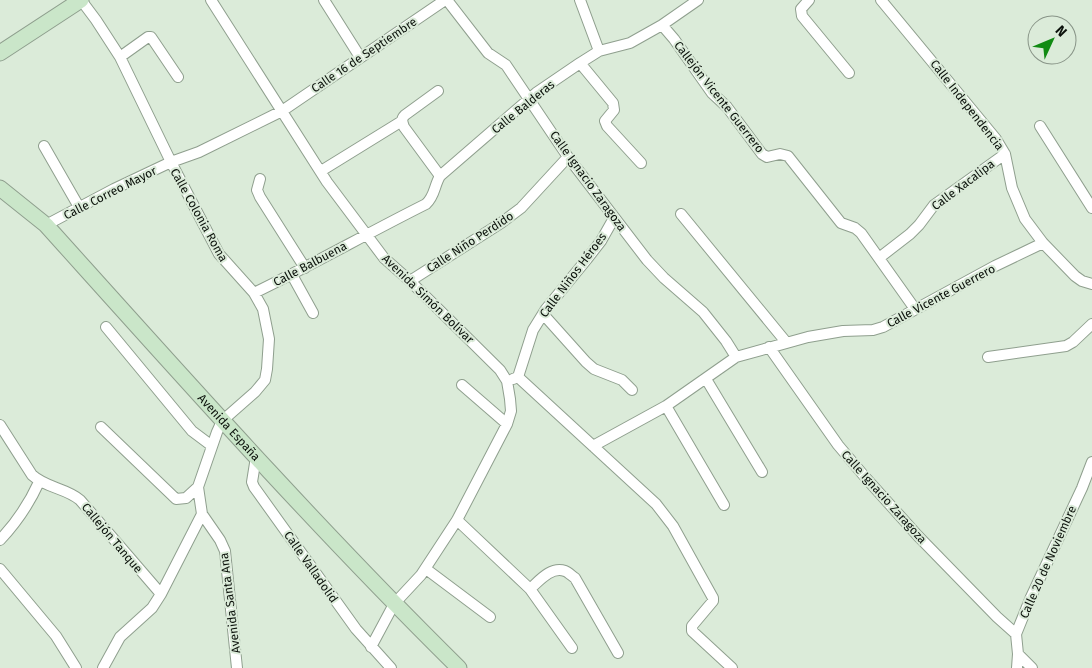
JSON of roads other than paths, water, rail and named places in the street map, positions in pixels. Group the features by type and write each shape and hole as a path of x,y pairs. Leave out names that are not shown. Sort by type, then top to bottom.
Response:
{"street":[{"path":"0,53 81,0"},
{"name":"Calle Colonia Roma","path":"81,0 120,57 171,162 219,254 254,293 264,310 269,339 268,369 265,380 255,392 222,421"},
{"name":"Avenida Simón Bolívar","path":"211,0 321,171 384,258 492,361 507,381 511,411 457,520 426,568 394,604 371,647"},
{"path":"324,0 360,58"},
{"name":"Calle 16 de Septiembre","path":"282,111 446,0"},
{"name":"Calle Ignacio Zaragoza","path":"446,0 488,53 506,65 568,157 656,270 703,312 736,357"},
{"path":"580,0 598,51"},
{"name":"Calle Balderas","path":"440,176 536,93 598,51 630,43 662,25 698,0"},
{"path":"809,0 801,8 802,16 848,73"},
{"name":"Calle Independencia","path":"881,0 988,128 1005,154 1009,176 1025,219 1043,243 1078,279 1092,284"},
{"name":"Callejón Vicente Guerrero","path":"662,25 712,93 727,107 762,154 767,157 780,154 788,156 841,223 855,228 861,233 915,309"},
{"path":"120,57 148,37 151,37 178,77"},
{"path":"580,64 613,103 614,110 605,121 607,126 640,163"},
{"path":"366,234 426,204 432,199 440,176 404,127 402,117 438,91"},
{"name":"Calle Correo Mayor","path":"46,225 171,162 199,152 282,111"},
{"path":"321,171 402,121"},
{"path":"1040,126 1092,208"},
{"path":"44,146 80,207"},
{"name":"Calle Xacalipa","path":"879,258 910,234 934,205 1005,154"},
{"name":"Calle Niño Perdido","path":"410,281 501,223 521,208 568,157"},
{"path":"260,180 257,190 260,197 305,268"},
{"name":"Avenida España","path":"0,188 46,225 299,505 394,604 459,668"},
{"path":"681,214 786,342"},
{"name":"Calle Niños Héroes","path":"518,377 533,330 543,314 601,241 614,218"},
{"name":"Calle Balbuena","path":"254,293 292,275 366,234"},
{"name":"Calle Vicente Guerrero","path":"593,446 666,406 736,357 786,342 834,332 878,328 995,266 1043,243"},
{"path":"292,275 313,312"},
{"path":"543,314 594,369 622,380 632,390"},
{"path":"988,358 1066,346 1092,324"},
{"path":"106,327 192,431 212,446"},
{"name":"Calle Ignacio Zaragoza","path":"769,347 838,445 865,477 918,536 1016,634"},
{"path":"507,381 518,377 656,504 667,517 713,598 710,606 692,626 692,631 732,668"},
{"path":"706,379 762,472"},
{"path":"462,385 506,424"},
{"path":"666,406 724,505"},
{"path":"103,668 120,636 152,608 161,594 202,514 198,487 222,421"},
{"path":"0,425 25,465 39,482 30,502 20,517 0,540"},
{"path":"101,427 176,498 186,498 198,487"},
{"name":"Calle Valladolid","path":"256,457 252,482 254,487 356,630 391,668"},
{"name":"Calle 20 de Noviembre","path":"1016,634 1092,462"},
{"name":"Callejón Tanque","path":"39,482 72,494 80,500 161,594"},
{"name":"Avenida Santa Ana","path":"202,514 220,540 225,551 237,668"},
{"path":"457,520 530,589 572,648"},
{"path":"0,568 56,636 76,668"},
{"path":"426,568 490,617"},
{"path":"530,589 546,574 564,570 575,578 618,653"},
{"path":"1016,634 1017,668"},
{"path":"1018,654 1032,668"}]}
